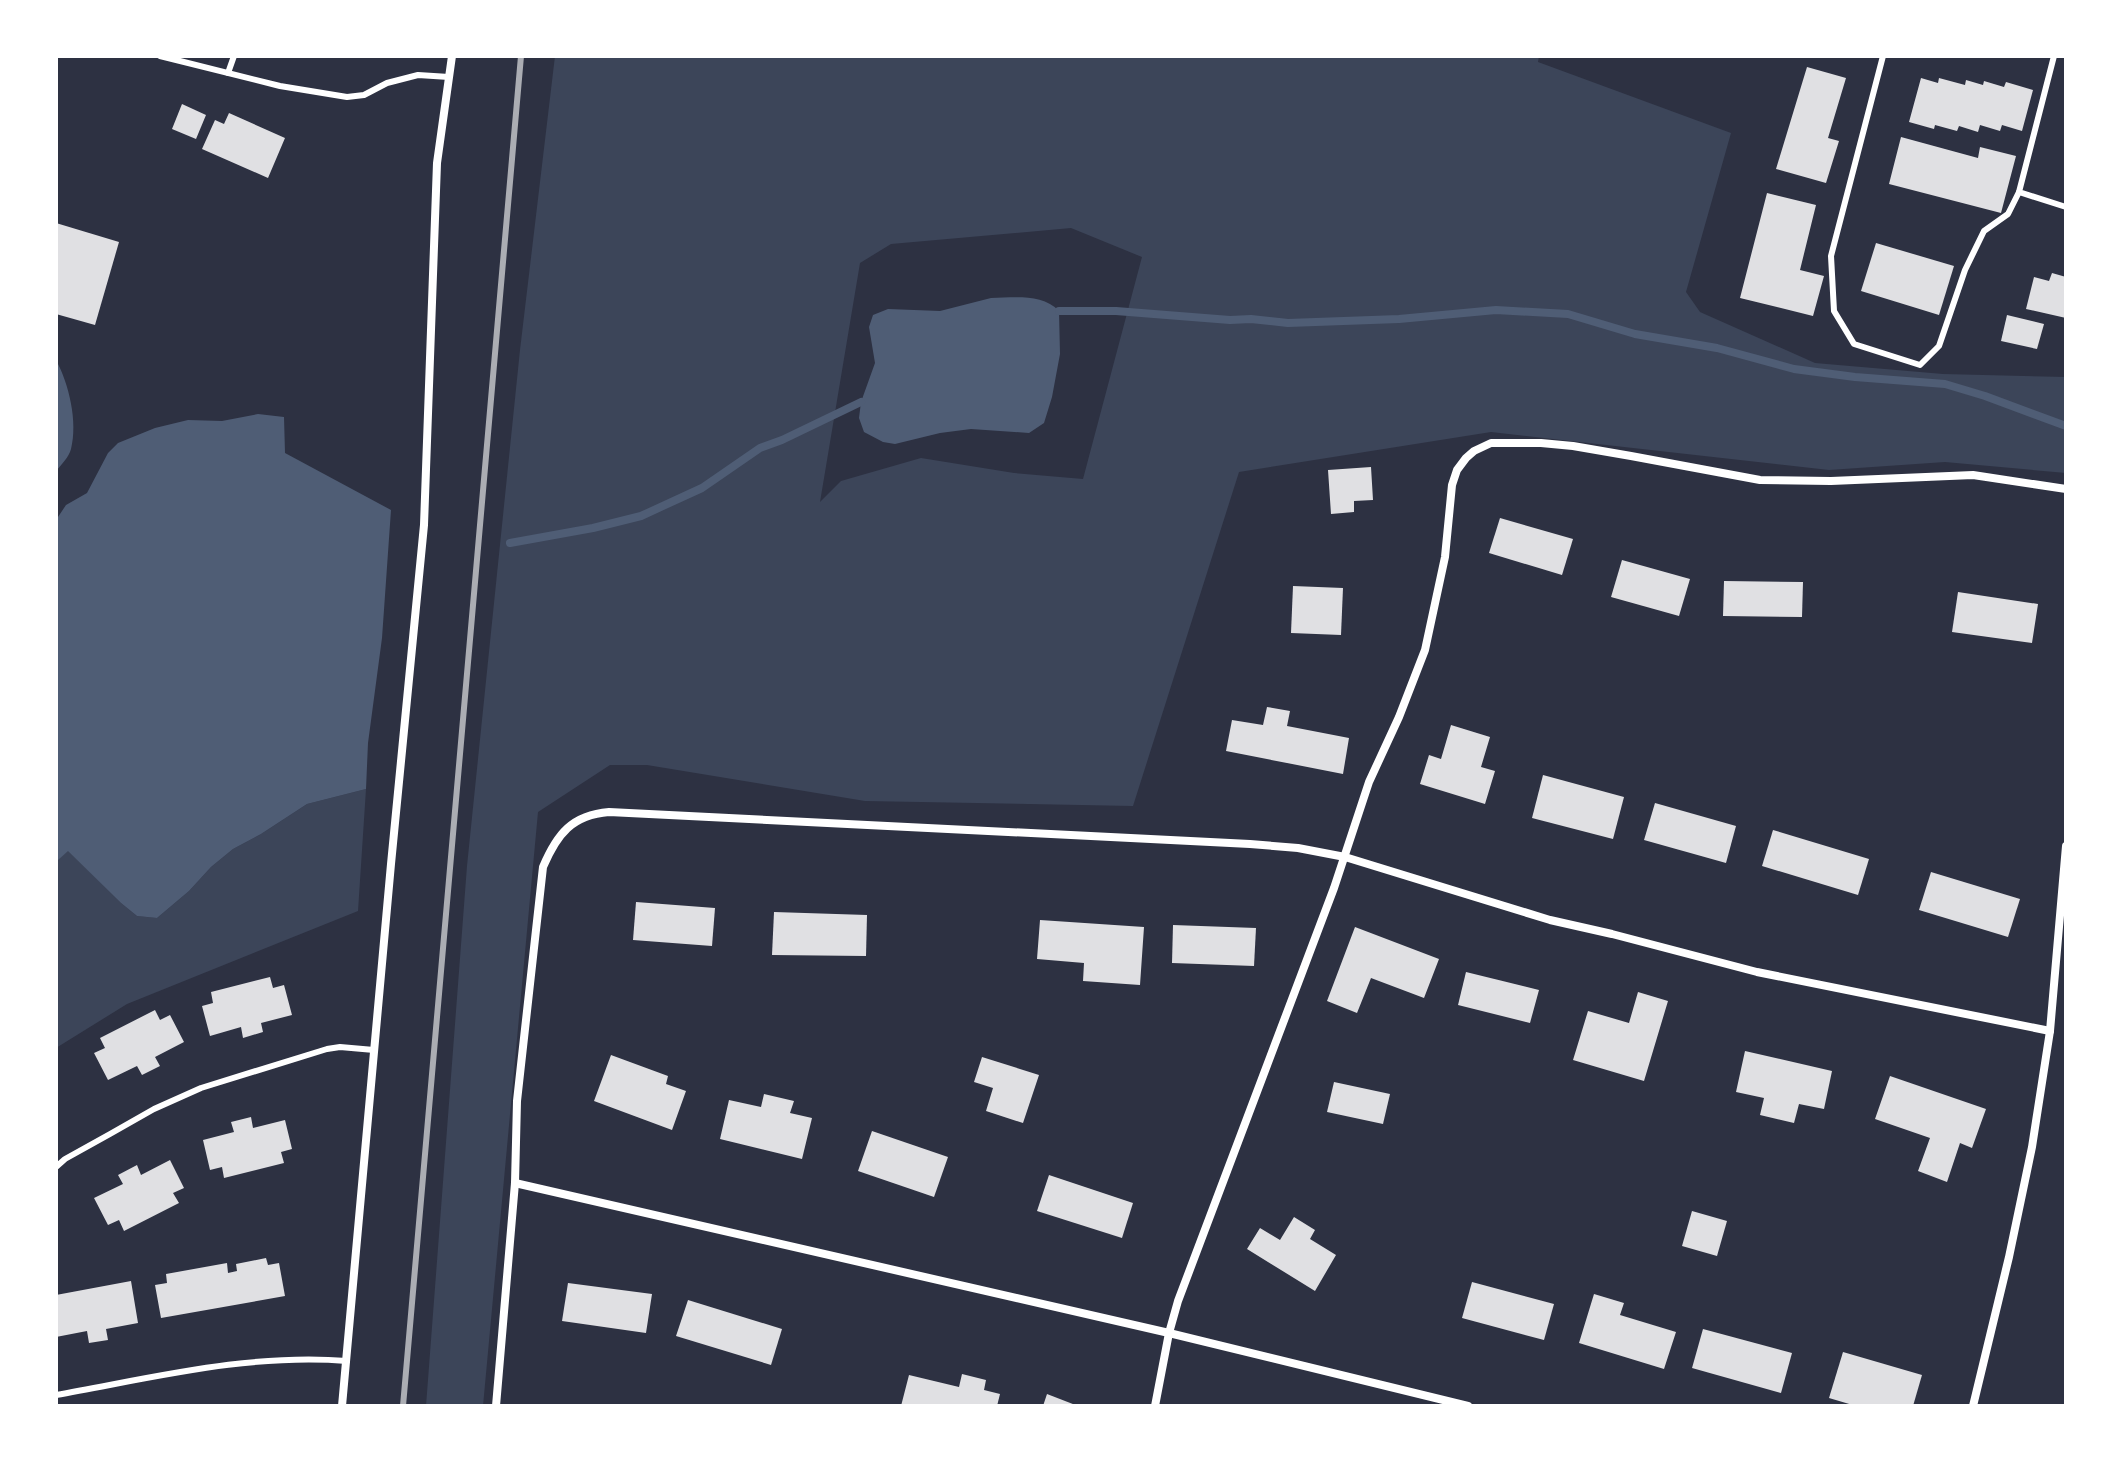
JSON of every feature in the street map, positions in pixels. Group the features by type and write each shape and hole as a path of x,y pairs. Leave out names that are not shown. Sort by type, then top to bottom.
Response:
{"street":[{"path":"342,1406 424,525 437,163 452,56"},
{"path":"1155,1406 1178,1301 1345,857 1369,782 1425,650 1445,557 1452,485 1457,470 1466,458 1491,443 1541,443 1760,480 1831,481 1973,475 2066,489"},
{"path":"496,1406 515,1183 517,1101 543,867 557,838 569,825 598,813 1298,848 1345,857 1550,920 1757,972 2050,1031"},
{"path":"1973,1406 2032,1147 2050,1031 2066,846"},
{"path":"515,1183 1169,1333 1468,1406"}],"lane":[{"path":"160,56 280,86 347,97 364,95 387,83 418,75 449,77"},
{"path":"228,73 234,56"},
{"path":"1883,56 1831,256 1834,311 1854,344 1920,365 1939,346 1965,270 1984,231 2008,214 2019,192 2054,56"},
{"path":"2019,192 2066,207"},
{"path":"56,1167 154,1109 201,1088 327,1049 374,1050"},
{"path":"56,1395 230,1364 299,1358 347,1361"}],"shaded area":[{"path":"555,56 1539,56 1538,62 1731,133 1686,292 1700,312 1815,363 1943,374 2066,377 2066,473 1945,462 1829,470 1491,432 1239,472 1133,806 865,801 647,765 610,765 538,812 483,1406 426,1406 467,866 520,350","holes":["1071,228 1142,257 1083,479 1014,473 921,458 841,481 820,502 860,263 891,244"]},
{"path":"991,298 1036,299 1059,311 1060,354 1044,423 1029,433 971,429 895,444 883,442 864,432 859,418 861,402 875,363 869,327 873,315 888,309 940,311"},
{"path":"56,360 68,392 73,415 73,438 70,452 56,471"},
{"path":"258,414 284,417 285,453 391,510 382,638 368,743 366,789 307,804 233,849 157,918 137,916 68,851 56,862 56,520 66,505 87,493 108,453 118,443 155,428 188,420 222,421"},
{"path":"366,789 358,911 127,1004 56,1048 56,862 68,850 137,916 157,918 233,849 307,804"}],"building":[{"path":"1807,67 1846,78 1828,138 1839,141 1826,183 1776,169"},
{"path":"1921,78 1938,83 1939,78 1965,85 1966,80 1983,85 1984,81 2004,87 2006,82 2033,90 2022,131 2002,125 2000,131 1980,125 1978,132 1959,126 1957,131 1909,122"},
{"path":"182,104 206,115 196,139 172,129"},
{"path":"229,113 285,138 268,178 202,149 215,120 224,124"},
{"path":"1901,137 1978,158 1980,147 2016,156 2001,213 1889,184"},
{"path":"1767,193 1816,205 1800,270 1824,276 1813,316 1740,298"},
{"path":"56,223 119,242 95,325 56,314"},
{"path":"1876,243 1954,266 1939,315 1861,291"},
{"path":"2052,273 2066,277 2066,318 2026,309 2034,277 2049,281"},
{"path":"2007,315 2044,324 2037,349 2001,341"},
{"path":"1371,467 1373,500 1354,501 1354,512 1331,514 1328,470"},
{"path":"1500,518 1573,539 1562,575 1489,553"},
{"path":"1622,560 1690,579 1679,616 1611,597"},
{"path":"1724,581 1803,582 1802,617 1723,616"},
{"path":"1293,586 1343,588 1341,635 1291,633"},
{"path":"1958,592 2038,604 2032,643 1952,632"},
{"path":"1267,707 1290,711 1287,726 1349,738 1343,774 1226,751 1232,720 1263,725"},
{"path":"1451,725 1490,737 1481,767 1495,771 1485,804 1420,784 1429,755 1441,759"},
{"path":"1543,775 1624,797 1613,839 1532,818"},
{"path":"1655,803 1736,826 1726,863 1644,840"},
{"path":"1773,830 1869,859 1858,895 1762,866"},
{"path":"1931,872 2020,899 2008,937 1919,910"},
{"path":"636,902 715,908 712,946 633,940"},
{"path":"774,912 867,915 866,956 772,955"},
{"path":"1040,920 1144,927 1140,985 1083,981 1084,963 1037,959"},
{"path":"1173,925 1256,928 1254,966 1172,963"},
{"path":"1355,927 1439,959 1424,998 1371,978 1357,1013 1327,1001"},
{"path":"1466,972 1539,990 1530,1023 1458,1005"},
{"path":"270,977 273,988 284,985 292,1015 261,1023 263,1032 243,1038 241,1027 210,1036 202,1006 213,1003 211,992"},
{"path":"1638,992 1668,1001 1644,1081 1573,1060 1588,1011 1629,1023"},
{"path":"155,1010 160,1020 170,1015 184,1042 155,1057 160,1066 142,1075 137,1066 108,1080 94,1053 105,1048 100,1038"},
{"path":"1745,1051 1832,1071 1824,1109 1799,1104 1794,1123 1760,1115 1764,1098 1736,1092"},
{"path":"611,1055 668,1076 666,1084 686,1091 672,1130 594,1101"},
{"path":"982,1057 1039,1075 1023,1123 986,1111 993,1088 974,1082"},
{"path":"1890,1076 1986,1109 1972,1148 1960,1143 1947,1182 1918,1171 1930,1138 1875,1119"},
{"path":"1334,1082 1390,1094 1383,1124 1327,1112"},
{"path":"764,1094 794,1101 790,1113 812,1118 802,1159 720,1139 729,1100 761,1107"},
{"path":"251,1117 253,1128 285,1120 292,1149 281,1152 284,1163 224,1178 222,1167 210,1170 203,1140 234,1132 231,1122"},
{"path":"872,1131 948,1157 934,1197 858,1171"},
{"path":"170,1160 184,1188 173,1193 179,1203 124,1231 119,1220 108,1225 94,1198 123,1184 118,1175 137,1165 141,1175"},
{"path":"1049,1175 1133,1203 1122,1238 1037,1211"},
{"path":"1692,1211 1727,1221 1717,1256 1682,1246"},
{"path":"1294,1217 1315,1230 1310,1239 1336,1255 1315,1291 1247,1249 1260,1228 1280,1240"},
{"path":"266,1258 268,1265 279,1263 285,1296 161,1318 155,1285 167,1283 166,1274 227,1263 228,1273 237,1271 236,1264"},
{"path":"131,1281 138,1323 106,1329 108,1340 89,1343 87,1331 56,1337 56,1295"},
{"path":"1472,1282 1554,1304 1544,1340 1462,1318"},
{"path":"568,1283 652,1294 646,1333 562,1321"},
{"path":"1594,1294 1624,1303 1620,1315 1676,1332 1664,1369 1579,1343"},
{"path":"688,1300 782,1329 771,1365 676,1336"},
{"path":"1703,1329 1792,1353 1781,1393 1692,1368"},
{"path":"1843,1352 1922,1375 1913,1406 1856,1406 1829,1398"},
{"path":"962,1374 986,1380 984,1390 1000,1394 997,1406 901,1406 909,1375 959,1387"},
{"path":"1047,1394 1078,1406 1043,1406"}],"waterway":[{"path":"1059,311 1116,311 1288,323 1399,319 1496,310 1568,314 1635,334 1717,348 1794,369 1945,384 2066,426"},
{"path":"510,543 641,516 702,488 760,448 861,402"}],"railway":[{"path":"403,1406 521,56"}]}
